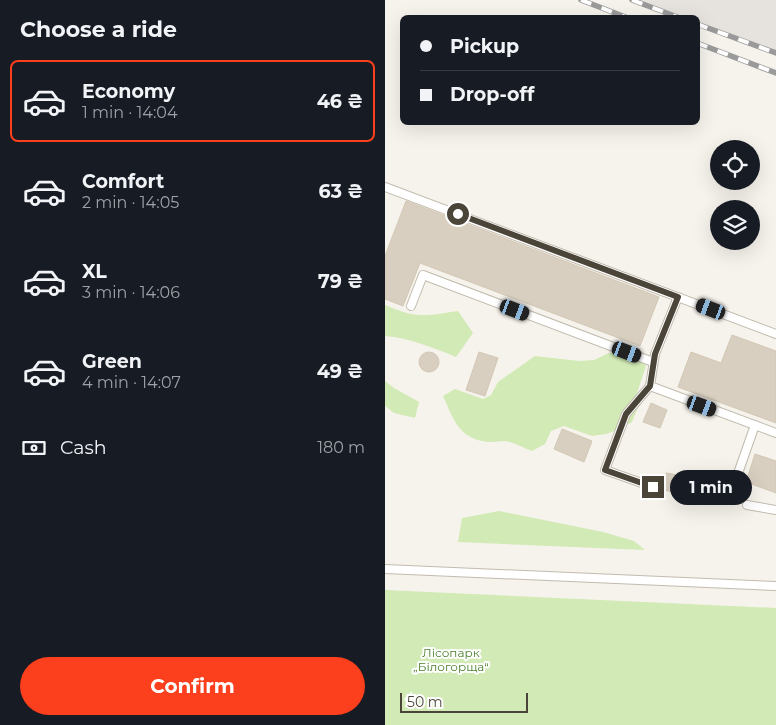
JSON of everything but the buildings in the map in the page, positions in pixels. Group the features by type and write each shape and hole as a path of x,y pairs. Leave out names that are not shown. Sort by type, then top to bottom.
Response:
{"lane":[{"path":"385,186 776,334"},
{"path":"411,306 423,275 653,362"},
{"path":"653,487 605,470 626,414 650,386 655,354 678,297"},
{"path":"650,386 776,433"},
{"path":"702,481 728,488 736,479 755,425"},
{"path":"747,505 776,510"},
{"path":"385,569 776,586"}],"shaded area":[{"path":"637,0 776,0 776,52 700,24 700,15 678,15"}],"green space":[{"path":"385,305 405,313 421,315 458,311 473,333 456,357 413,341 385,336"},
{"path":"609,353 637,354 646,366 637,393 638,407 632,422 606,434 592,436 564,426 551,431 545,444 532,451 506,441 490,442 480,440 459,428 443,396 455,389 483,399 491,395 498,382 535,356 579,361 594,360"},
{"path":"385,381 419,402 415,418 394,413 385,406"},
{"path":"499,511 603,532 634,541 645,550 458,542 462,518"},
{"name":"Лісопарк „Білогорща“","path":"385,590 776,608 776,725 385,725"}],"railway":[{"path":"581,0 620,15"},
{"path":"632,0 672,15"},
{"path":"700,25 776,53"},
{"path":"700,44 776,73"}],"route":[{"path":"458,214 678,297 655,354 650,386 626,414 605,470 653,487"}]}
